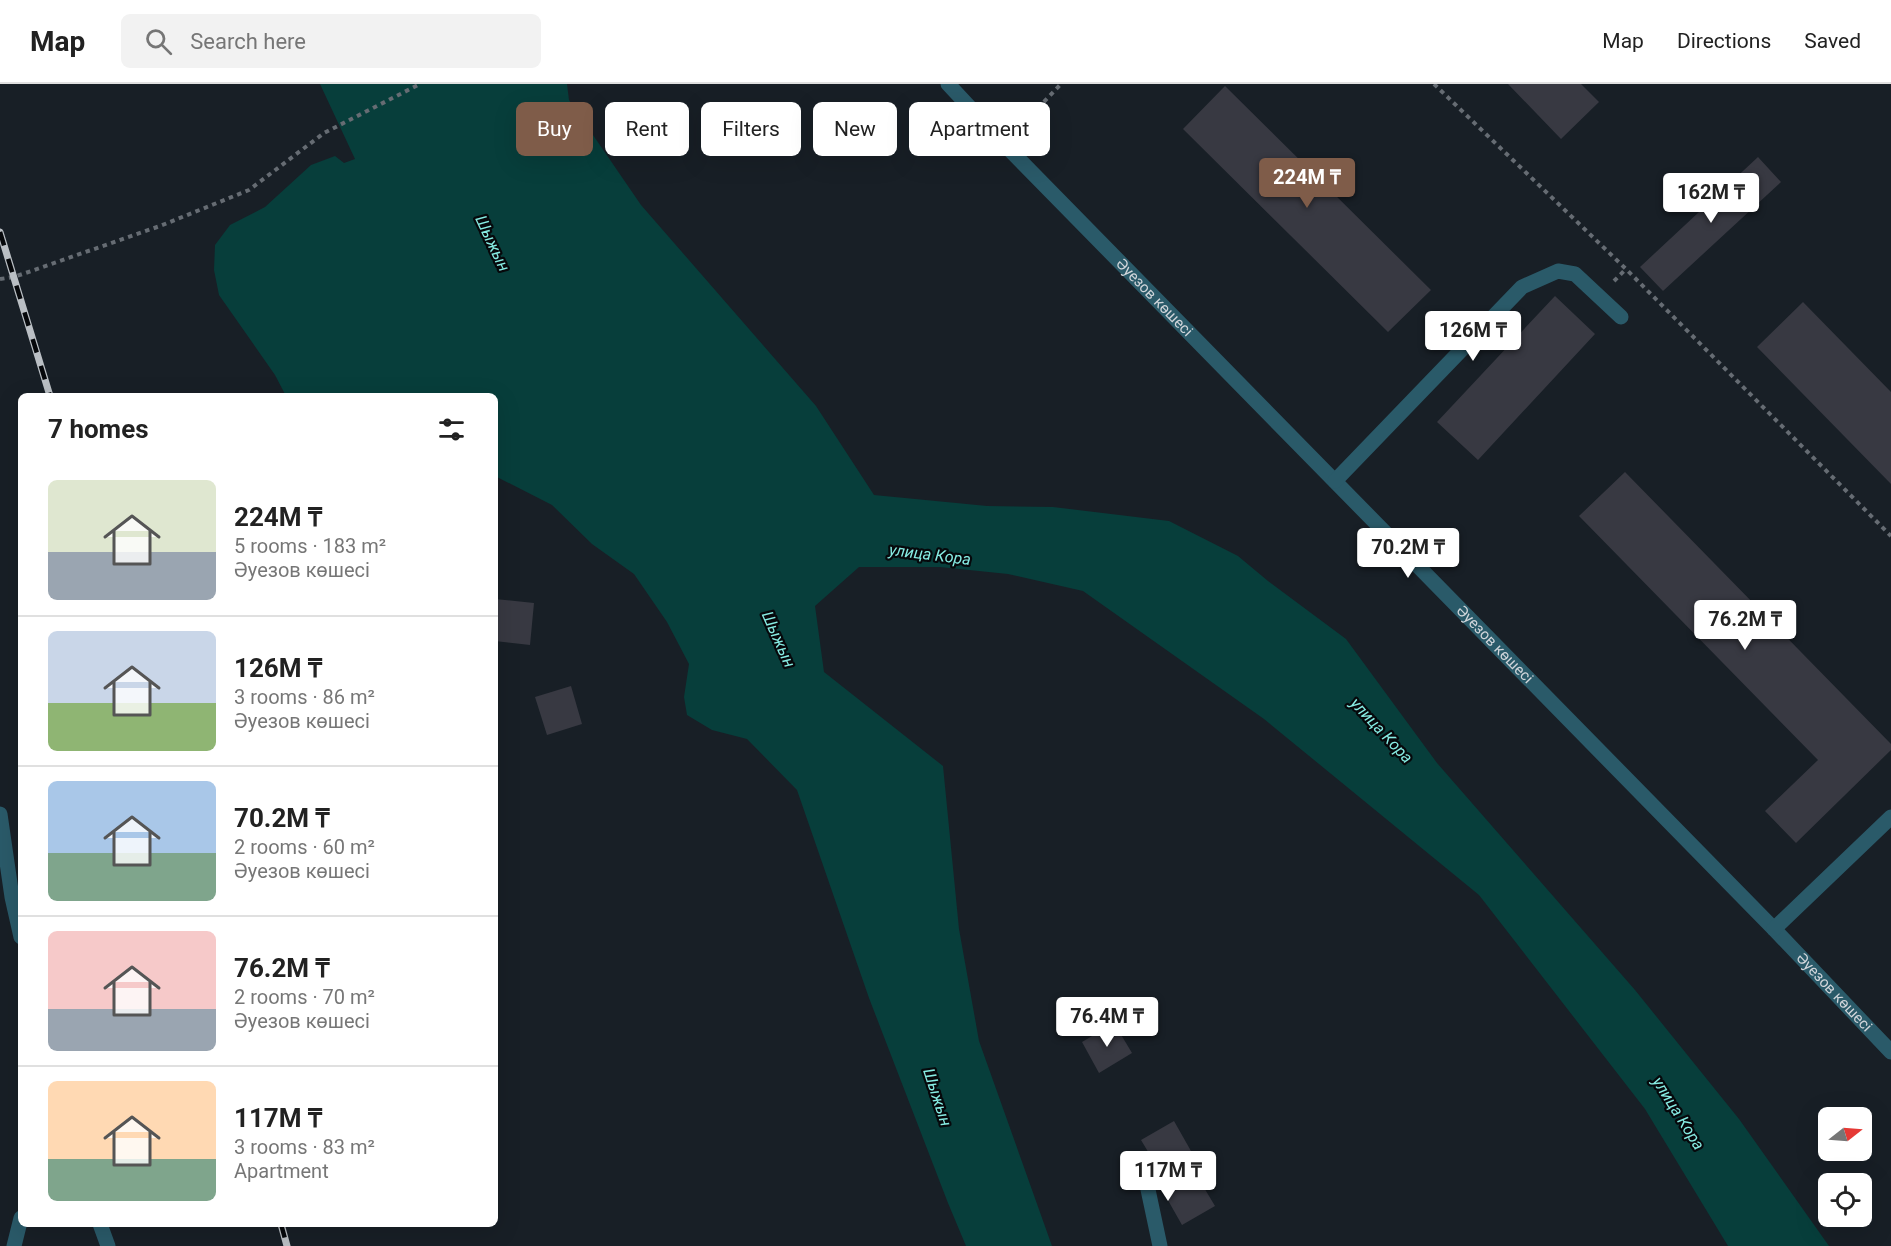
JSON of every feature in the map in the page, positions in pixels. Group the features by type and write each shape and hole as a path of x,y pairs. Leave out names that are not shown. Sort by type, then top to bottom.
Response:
{"street":[{"name":"Әуезов көшесі","path":"948,84 965,102"},
{"name":"Әуезов көшесі","path":"1016,156 1891,1052"},
{"path":"1335,481 1522,286 1558,271 1575,274 1621,317"},
{"path":"0,814 18,924"},
{"path":"1774,930 1891,817"},
{"path":"1143,1166 1160,1246"},
{"path":"14,1246 19,1227"},
{"path":"101,1227 108,1246"}],"path":[{"path":"0,279 14,277 160,226 249,190 324,133 420,84"},
{"path":"1044,102 1061,84"},
{"path":"1434,84 1626,269 1891,536"}],"water":[{"path":"320,84 567,84 570,102 516,102 516,156 593,156 593,135 605,156 607,156 641,205 816,406 874,495 987,506 1053,507 1169,521 1238,556 1346,639 1437,763 1635,990 1739,1119 1829,1246 1728,1246 1645,1109 1479,895 1264,719 1083,591 1008,574 940,567 859,567 815,606 824,672 943,766 959,929 979,1041 1052,1246 966,1246 869,998 797,790 747,739 712,730 687,715 684,697 689,664 667,622 634,574 592,544 552,505 498,478 498,393 284,393 275,375 219,295 214,270 215,245 230,225 265,207 311,165 335,156 344,163 355,159"}],"building":[{"path":"1508,84 1581,84 1599,102 1561,139"},
{"path":"1225,86 1431,290 1388,332 1183,129"},
{"path":"1758,157 1781,182 1663,291 1640,267"},
{"path":"1555,296 1595,334 1478,460 1437,422"},
{"path":"1803,302 1891,392 1891,484 1757,347"},
{"path":"1625,472 1891,744 1891,750 1796,843 1765,811 1818,760 1579,516"},
{"path":"498,599 534,603 530,645 498,641"},
{"path":"571,686 582,724 547,735 535,697"},
{"path":"1114,1023 1132,1053 1099,1073 1082,1042"},
{"path":"1174,1121 1191,1151 1159,1170 1141,1140"},
{"path":"1197,1176 1215,1206 1182,1225 1165,1195"}],"railway":[{"path":"0,232 49,393"},
{"path":"282,1227 287,1246"}],"water label":[{"name":"Шыжын","path":"493,243"},
{"name":"улица Кора","path":"930,554"},
{"name":"Шыжын","path":"779,639"},
{"name":"улица Кора","path":"1382,730"},
{"name":"Шыжын","path":"938,1097"},
{"name":"улица Кора","path":"1679,1113"}]}
